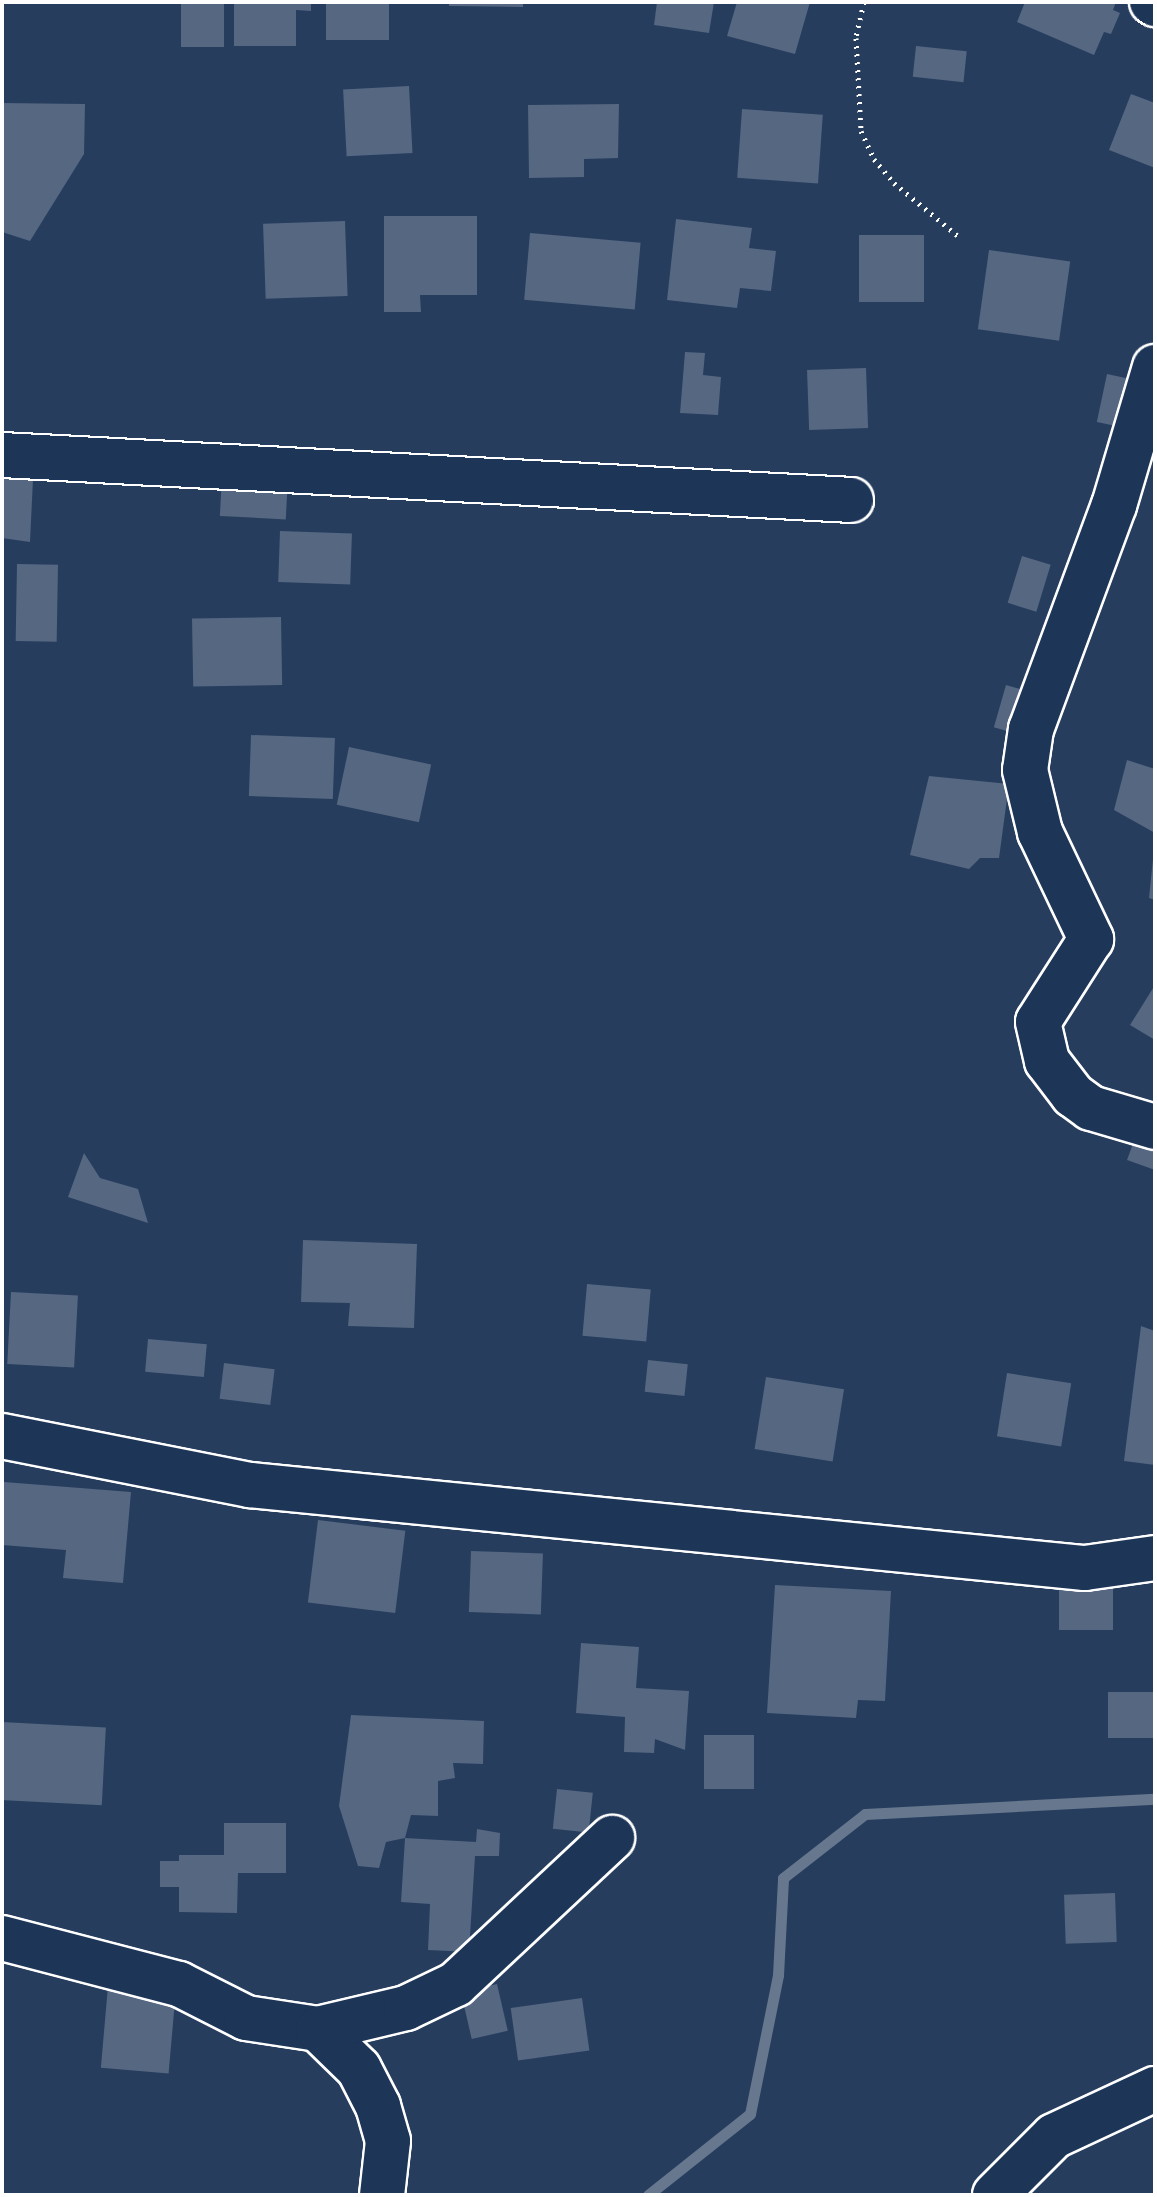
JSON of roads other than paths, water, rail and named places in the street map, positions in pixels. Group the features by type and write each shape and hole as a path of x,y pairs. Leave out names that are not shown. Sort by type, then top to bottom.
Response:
{"street":[{"path":"1155,367 1114,505 1031,729 1025,770 1040,832 1091,939 1038,1022 1047,1061 1073,1095 1091,1108 1155,1127"},
{"path":"2,455 851,500"},
{"path":"2,1436 250,1485 1085,1568 1155,1558"},
{"path":"2,1938 179,1984 246,2018 318,2029 406,2008 456,1984 612,1838"},
{"path":"318,2029 359,2069 378,2106 388,2141 382,2195"},
{"path":"995,2195 1054,2136 1155,2089"}],"waterway":[{"path":"648,2195 750,2114 778,1975 783,1878 865,1814 1155,1799"}]}
